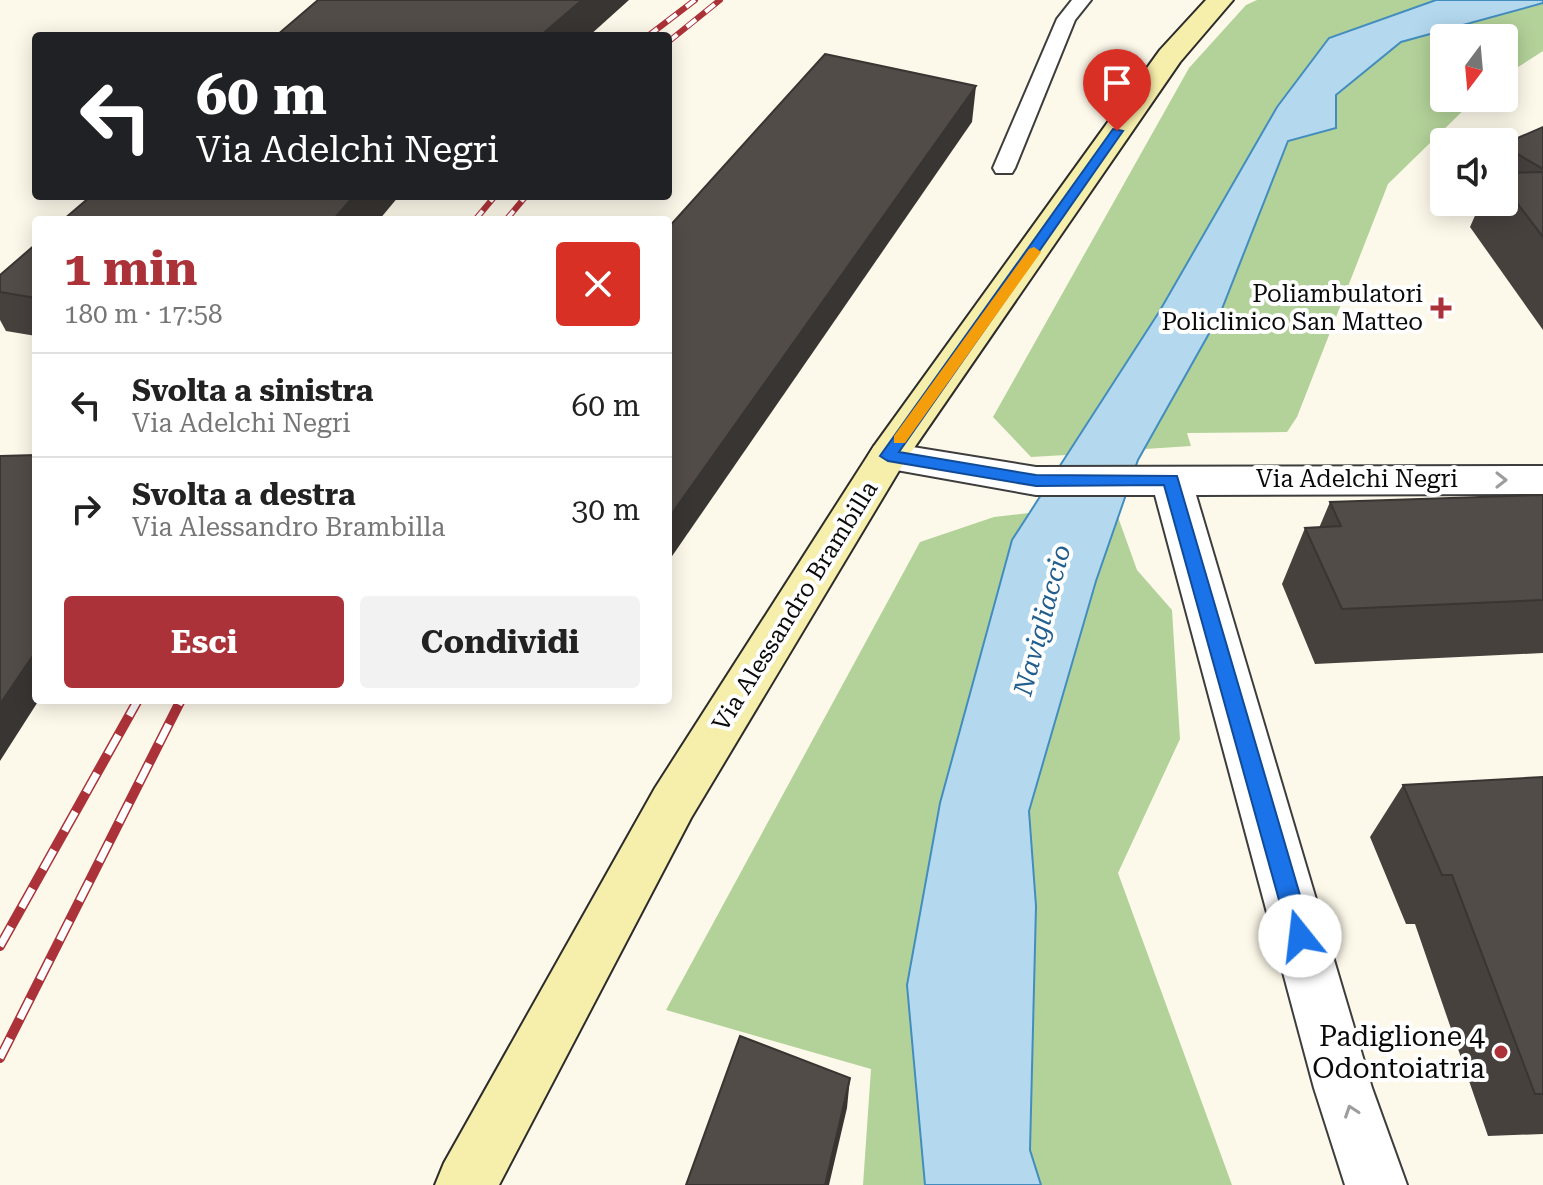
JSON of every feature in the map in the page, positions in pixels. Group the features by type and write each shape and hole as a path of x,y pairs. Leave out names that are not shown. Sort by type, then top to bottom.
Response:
{"main road":[{"name":"Via Alessandro Brambilla","path":"1170,56 1183,0"},
{"name":"Via Alessandro Brambilla","path":"466,1185 673,803 888,456 1170,56 1220,0"}],"street":[{"name":"Via Adelchi Negri","path":"888,456 1036,481 1543,480"},
{"path":"1171,480 1343,1088 1376,1185"}],"lane":[{"path":"1004,168 1066,19 1082,0"}],"green space":[{"path":"1257,0 1436,0 1329,38 1277,107 1159,312 1066,455 1031,457 993,417 1189,68 1246,5"},
{"path":"1543,3 1543,51 1518,67 1518,24 1467,24"},
{"path":"1430,34 1430,112 1462,112 1445,128 1430,128 1430,143 1388,184 1297,417 1287,432 1187,433 1191,446 1145,449 1220,314 1288,141 1336,128 1336,96 1401,42"},
{"path":"1029,513 1012,540 940,803 907,985 925,1185 863,1185 871,1069 666,1010 920,542 994,517"},
{"path":"1118,517 1137,570 1172,610 1180,739 1118,873 1232,1185 1041,1185 1030,1150 1036,906 1029,811 1096,581"}],"water":[{"name":"Navigliaccio","path":"1436,0 1543,0 1543,3 1467,24 1430,24 1430,34 1401,42 1336,95 1336,128 1288,141 1220,314 1138,460 1096,581 1029,811 1036,906 1030,1150 1041,1185 925,1185 907,985 940,803 1012,540 1159,312 1277,107 1329,38"}],"building":[{"path":"318,0 582,0 545,32 281,32"},
{"path":"825,54 976,86 672,513 672,224"},
{"path":"1543,127 1543,169 1518,154 1518,138"},
{"path":"1543,172 1543,237 1518,204 1518,173"},
{"path":"86,200 350,200 336,216 68,216"},
{"path":"32,247 32,297 0,292 0,275"},
{"path":"32,455 32,657 0,704 0,456"},
{"path":"1543,495 1543,600 1342,609 1305,528 1341,526 1330,502"},
{"path":"1543,777 1543,1094 1535,1094 1452,875 1442,875 1403,785"},
{"path":"740,1036 850,1078 825,1185 686,1185"}],"railway":[{"path":"653,32 695,0"},
{"path":"672,39 720,0"},
{"path":"478,216 492,200"},
{"path":"509,216 523,200"},
{"path":"0,946 136,704"},
{"path":"0,1058 179,704"}],"slow traffic":[{"path":"899,440 1034,252"}],"place":[{"name":"Poliambulatori Policlinico San Matteo","path":"1441,308"},
{"name":"Padiglione 4 Odontoiatria","path":"1501,1052"}],"route":[{"path":"1117,131 888,456 1036,481 1171,480 1300,936"}]}
